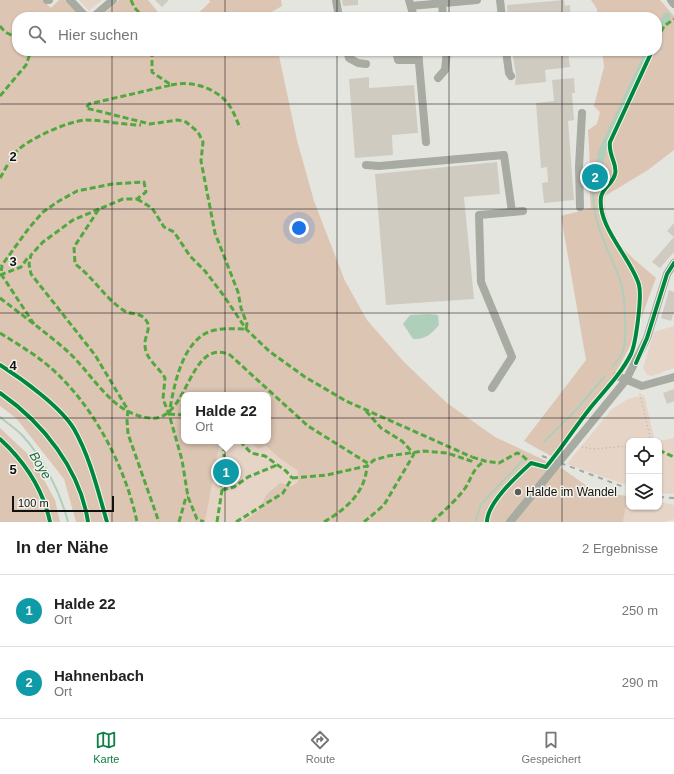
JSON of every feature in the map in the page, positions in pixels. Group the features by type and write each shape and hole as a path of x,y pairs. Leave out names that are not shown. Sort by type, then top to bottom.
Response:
{"street":[{"path":"70,0 81,12"},
{"path":"99,12 113,0"},
{"path":"336,0 338,12"},
{"path":"410,3 442,3 477,0"},
{"path":"500,0 501,12"},
{"path":"671,0 674,4"},
{"path":"442,3 443,12"},
{"path":"348,56 349,58 358,63 366,64"},
{"path":"397,56 398,60 414,56"},
{"path":"418,56 426,142"},
{"path":"438,78 445,70 446,56"},
{"path":"507,56 509,73 511,76"},
{"path":"580,207 579,167 582,113"},
{"path":"366,165 379,166 504,155 512,212"},
{"path":"492,388 512,357 482,282 479,215 523,211"},
{"path":"510,522 626,380 636,363 647,338 668,274 674,263"},
{"path":"617,376 639,386 652,384 674,377"}],"path":[{"path":"639,386 650,438"},
{"path":"576,443 584,447 594,449 626,446"}],"shaded area":[{"path":"0,0 43,0 51,8 59,0 65,0 76,12 12,12 12,56 279,56 297,140 314,201 345,281 367,320 404,362 447,403 495,437 563,469 595,492 626,496 626,506 623,522 243,522 259,510 266,495 280,483 291,486 298,482 298,471 279,458 266,446 258,449 252,444 271,444 271,392 181,392 181,444 219,444 206,522 76,522 64,479 16,418 0,406"},
{"path":"79,0 102,0 89,11"},
{"path":"119,0 148,0 158,12 106,12"},
{"path":"209,0 281,0 282,6 272,12 199,12 210,2"},
{"path":"591,0 660,0 674,16 674,150 648,170 605,196 604,201 606,213 610,227 616,239 622,248 656,278 635,334 627,352 611,380 551,456 524,441 586,360 561,216 591,208 588,172 590,167 588,130 597,124 600,112 594,106 604,67 603,56 662,56 662,12 597,12"},
{"path":"410,315 438,315 439,325 428,336 413,339 403,324"},
{"path":"674,326 674,368 652,376 647,375 643,368 654,332"},
{"path":"644,395 654,437 626,438 626,485 567,464 612,409 628,399"},
{"path":"0,428 32,458 55,500 60,522 0,522"},
{"path":"674,438 674,494 662,493 662,440"},
{"path":"219,444 252,444 258,449 266,446 279,458 298,471 298,482 266,495 259,510 243,522 204,522"},
{"path":"662,503 674,505 674,519 665,522 623,522 626,506 626,510 662,510"}],"building":[{"path":"155,0 169,0 162,7"},
{"path":"342,0 358,0 358,5 343,6"},
{"path":"564,0 565,6 570,5 571,12 508,12 507,5"},
{"path":"513,56 569,56 570,67 545,70 546,82 515,85 516,75"},
{"path":"369,77 369,88 414,85 418,133 392,135 393,155 355,158 349,79"},
{"path":"574,78 575,93 572,93 574,120 568,121 574,200 544,203 542,183 548,182 547,167 541,168 536,103 554,101 552,80"},
{"path":"497,162 500,194 464,197 474,299 386,305 375,174"},
{"path":"674,223 674,237 667,231"},
{"path":"674,237 674,252 660,268 652,262"},
{"path":"669,290 674,292 674,312 671,321 661,318"},
{"path":"674,389 674,401 667,404 663,393"}],"waterway":[{"path":"662,24 667,16"},
{"path":"600,164 602,151 647,56"},
{"path":"596,175 600,167"},
{"path":"594,182 593,195 597,221 622,286 624,305 624,347 621,355 613,366"},
{"path":"544,442 574,412 605,376"},
{"name":"Boye","path":"0,417 22,435 44,464 65,510 68,522"},
{"path":"475,522 481,504 524,459"}],"railway":[{"path":"542,456 626,488"},
{"path":"662,497 674,498"}],"marked path":[{"path":"131,0 138,12"},
{"path":"662,30 664,26 674,19"},
{"path":"0,26 5,32 12,36"},
{"path":"0,96 26,65 29,56"},
{"path":"152,56 152,72 171,85 89,104 86,108 150,124 178,120 186,122 198,132 203,142 201,161 215,233 238,292 241,308 247,324 246,329 215,330 204,334 195,342 187,352 177,377 169,414"},
{"path":"171,85 195,85 218,94 231,108 240,128"},
{"path":"0,178 16,152 39,136 59,127 86,120 141,125"},
{"path":"34,324 1,274 2,265 29,228 43,212 77,191 112,184 144,182 146,192 137,199 123,199 99,209 74,247 75,264 116,305 125,312 140,315 147,322 148,328 145,342 147,355 165,378 163,399 169,414 182,460 188,497 197,519 204,522"},
{"path":"137,199 152,208 164,227 174,232 190,256 205,271 224,296 246,329 269,351 305,377 346,401 472,457"},
{"path":"99,209 73,220 43,242 31,255 29,264 31,274 95,355 128,410 128,434 159,522"},
{"path":"0,275 21,267 29,256"},
{"path":"0,298 65,349 103,391 124,409 136,415 150,418 163,416 173,408 181,395"},
{"path":"0,333 36,356 75,392 89,412 114,455 124,477 137,522"},
{"path":"183,392 197,368 205,358 216,352 230,355 271,392"},
{"path":"271,392 308,426 369,464"},
{"path":"366,411 381,428 402,441 414,454"},
{"path":"169,414 181,415"},
{"path":"217,522 222,490 220,476 224,458 224,444"},
{"path":"243,444 251,453 265,456 286,471 292,478"},
{"path":"292,478 327,475 367,466 374,460 388,456 424,451 447,453 471,461 472,457 499,463 517,453 534,464"},
{"path":"662,451 674,457"},
{"path":"364,522 384,505 414,454"},
{"path":"432,522 460,495 477,468 485,461"},
{"path":"222,490 234,487 248,477 277,465"},
{"path":"324,522 340,512 353,499 363,484 367,466"},
{"path":"236,522 283,493 292,478"},
{"path":"179,522 186,497 188,497"}],"cycle path":[{"path":"487,522 488,515 497,498 525,468 531,463 546,467 579,422 618,375 631,354 638,320 640,299 639,285 630,264 609,231 604,220 601,208 601,197 614,177 616,170 610,152 610,142 650,56"},
{"path":"636,363 647,338 667,274 674,263"},
{"path":"0,365 51,403 74,429 85,451 107,522"},
{"path":"0,393 31,418 57,449 77,484 84,502 88,522"},
{"path":"0,439 25,466 43,498 50,522"}],"place":[{"name":"Hahnenbach","path":"595,177"},
{"name":"Halde 22","path":"226,472"},
{"name":"Halde im Wandel","path":"518,492"}]}
